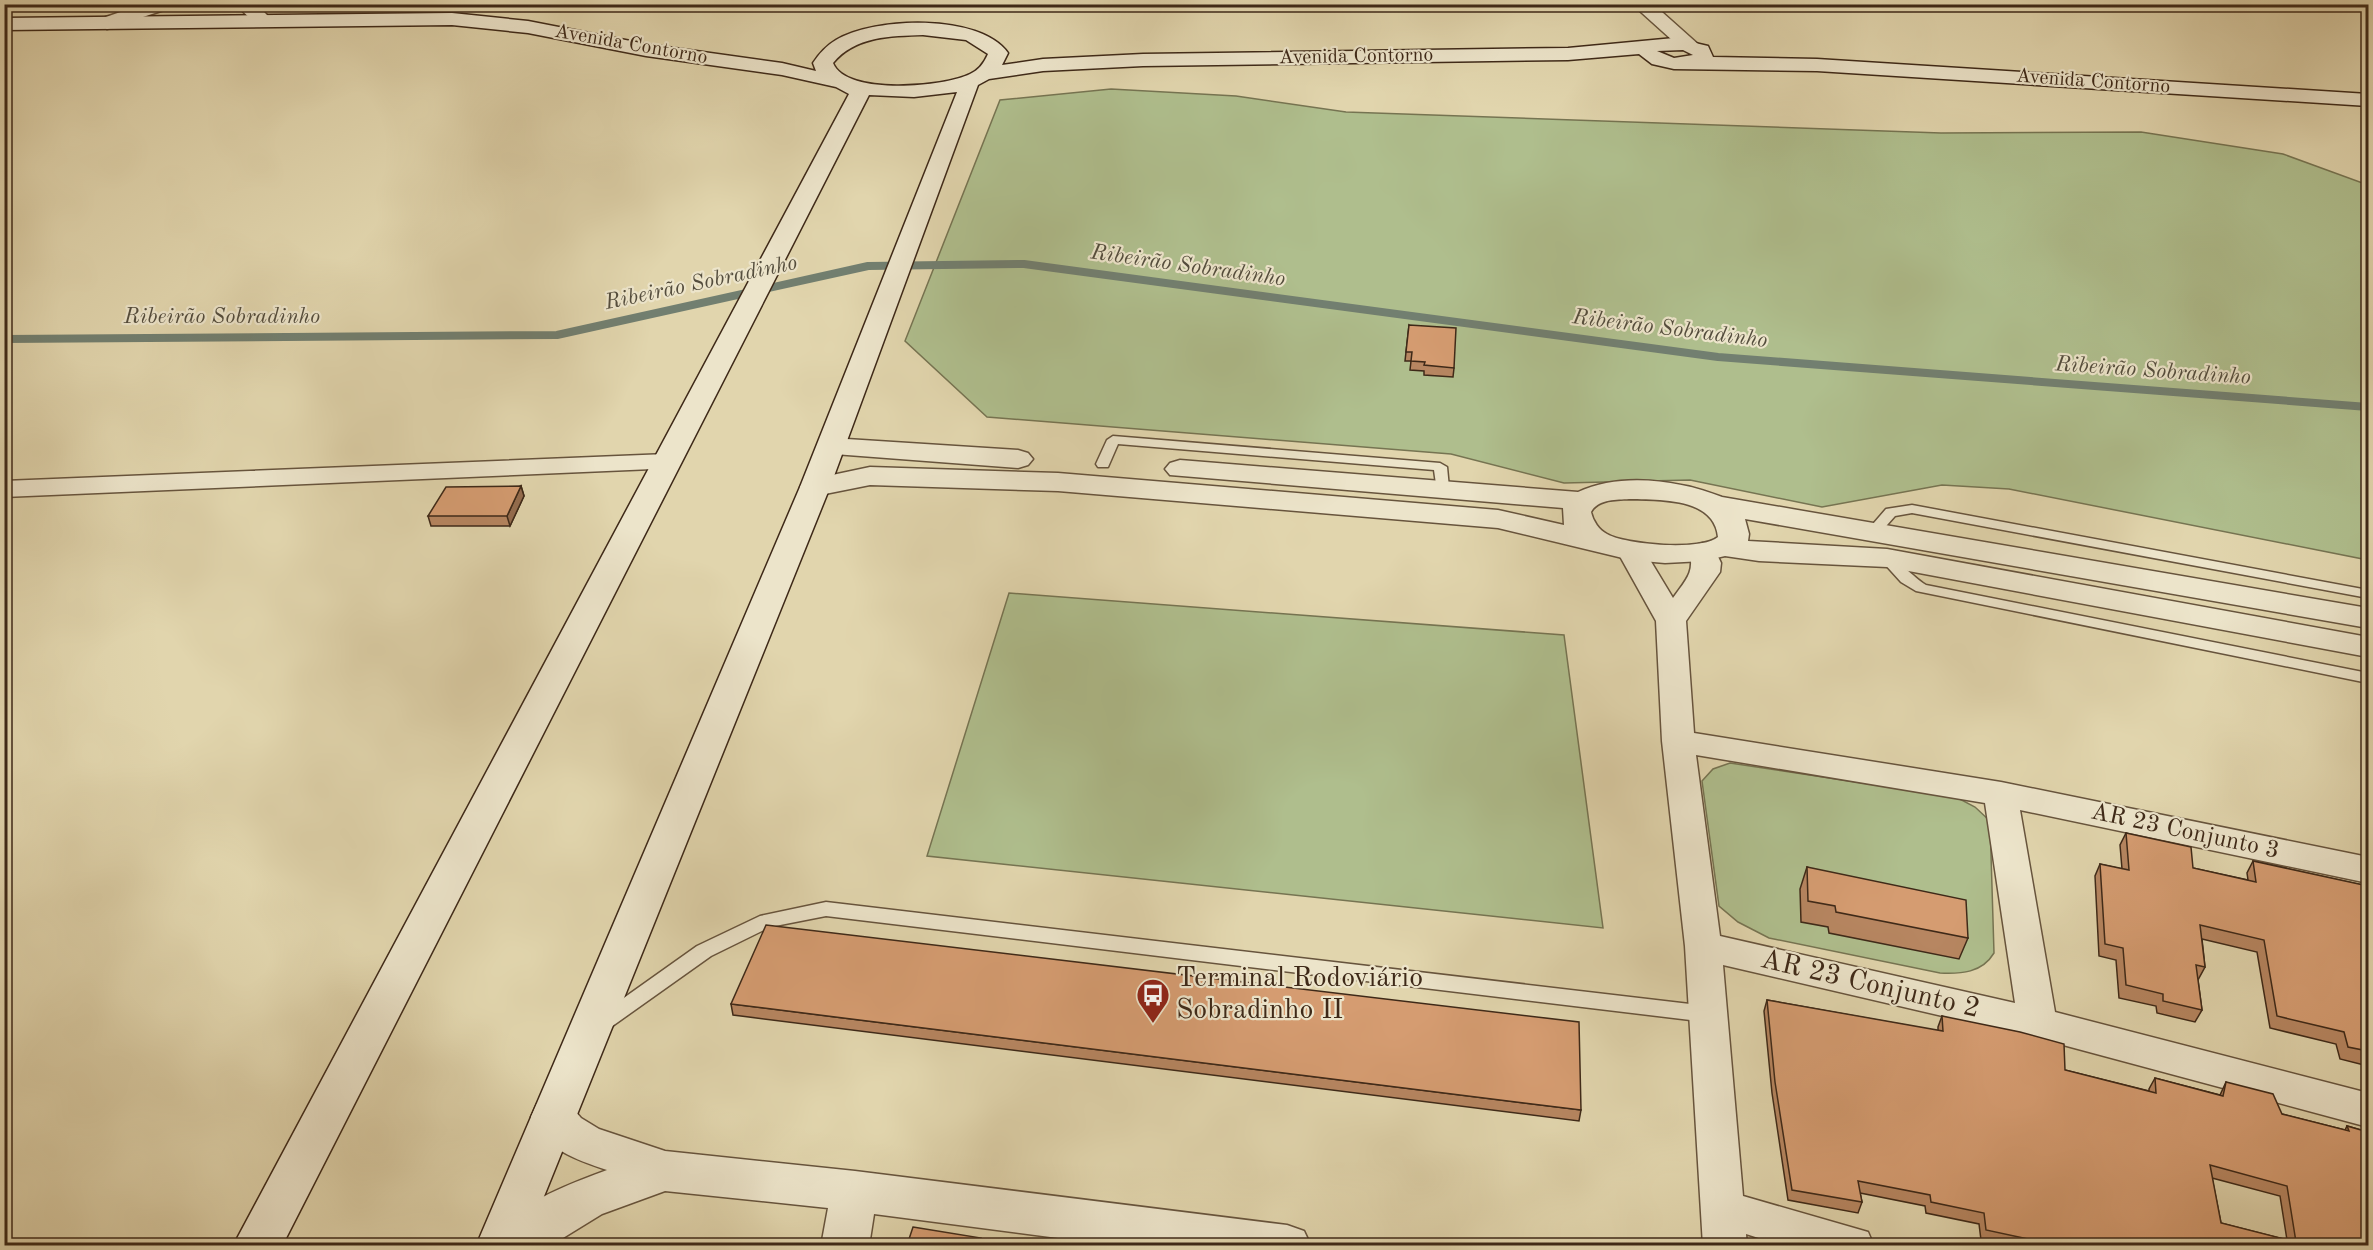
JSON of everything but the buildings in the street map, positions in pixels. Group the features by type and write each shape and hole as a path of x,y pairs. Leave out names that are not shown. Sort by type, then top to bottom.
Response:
{"main road":[{"path":"107,23 164,4"},
{"path":"244,4 263,20"},
{"path":"1642,7 1652,45 1647,48 1650,56 1665,61"},
{"path":"1642,7 1692,51"},
{"name":"Avenida Contorno","path":"4,24 419,18 480,22 528,27 623,46 782,69 883,92 916,92 1043,65 1143,60 1568,54 1665,61 1692,51"},
{"name":"Avenida Contorno","path":"718,60 803,53 876,33 923,29 962,33 990,43 1048,56 1143,60"},
{"path":"257,1245 860,93 827,73 824,63 830,52 845,43"},
{"path":"500,1245 815,487 966,95 977,78 996,64 998,53 990,43"},
{"name":"Avenida Contorno","path":"1568,54 1667,43 1692,51 1817,65 2368,100"},
{"path":"831,447 1442,488 1582,501 1599,493 1636,490 1675,494 1881,545 2368,647"},
{"path":"815,487 870,476 1058,482 1498,519 1631,551 1665,554 1714,550 1759,552 1881,545 2368,618"},
{"path":"1582,501 1576,512 1579,525 1596,541"},
{"path":"1714,550 1734,539 1734,530 1727,515 1715,504"},
{"path":"553,1117 565,1131 584,1143 665,1171 855,1191 1287,1245"},
{"path":"514,1245 572,1204 606,1189 665,1171"},
{"path":"845,1245 855,1191"}],"street":[{"path":"4,489 667,462"},
{"path":"1671,621 1706,572 1707,563 1714,550"},
{"path":"1631,551 1646,573 1671,621 1678,741 1703,946 1724,1227 1853,1245"},
{"name":"AR 23 Conjunto 3","path":"1678,741 2001,794 2368,870"},
{"path":"2001,794 2037,1023"},
{"name":"AR 23 Conjunto 2","path":"1703,946 2037,1023 2368,1110"}],"lane":[{"path":"2368,594 1912,509 1891,512 1881,545 1906,579 1921,588 2368,678"},
{"path":"585,1036 639,995 704,951 766,921 826,909 1708,1014"}],"green space":[{"path":"1111,89 1236,96 1346,112 1941,133 2141,132 2283,154 2368,185 2368,560 2009,489 1942,485 1822,507 1690,480 1564,483 1451,454 987,417 905,341 1000,100"},
{"path":"1009,593 1564,635 1603,928 927,856"},
{"path":"1730,763 1956,797 1975,807 1990,821 1994,953 1989,960 1970,971 1940,973 1769,938 1738,922 1719,906 1702,781 1713,769"}],"waterway":[{"name":"Ribeirão Sobradinho","path":"4,339 557,335 868,266 1024,264 1718,357 2368,407"}],"place":[{"name":"Terminal Rodoviário Sobradinho II","path":"1153,1024"}]}
